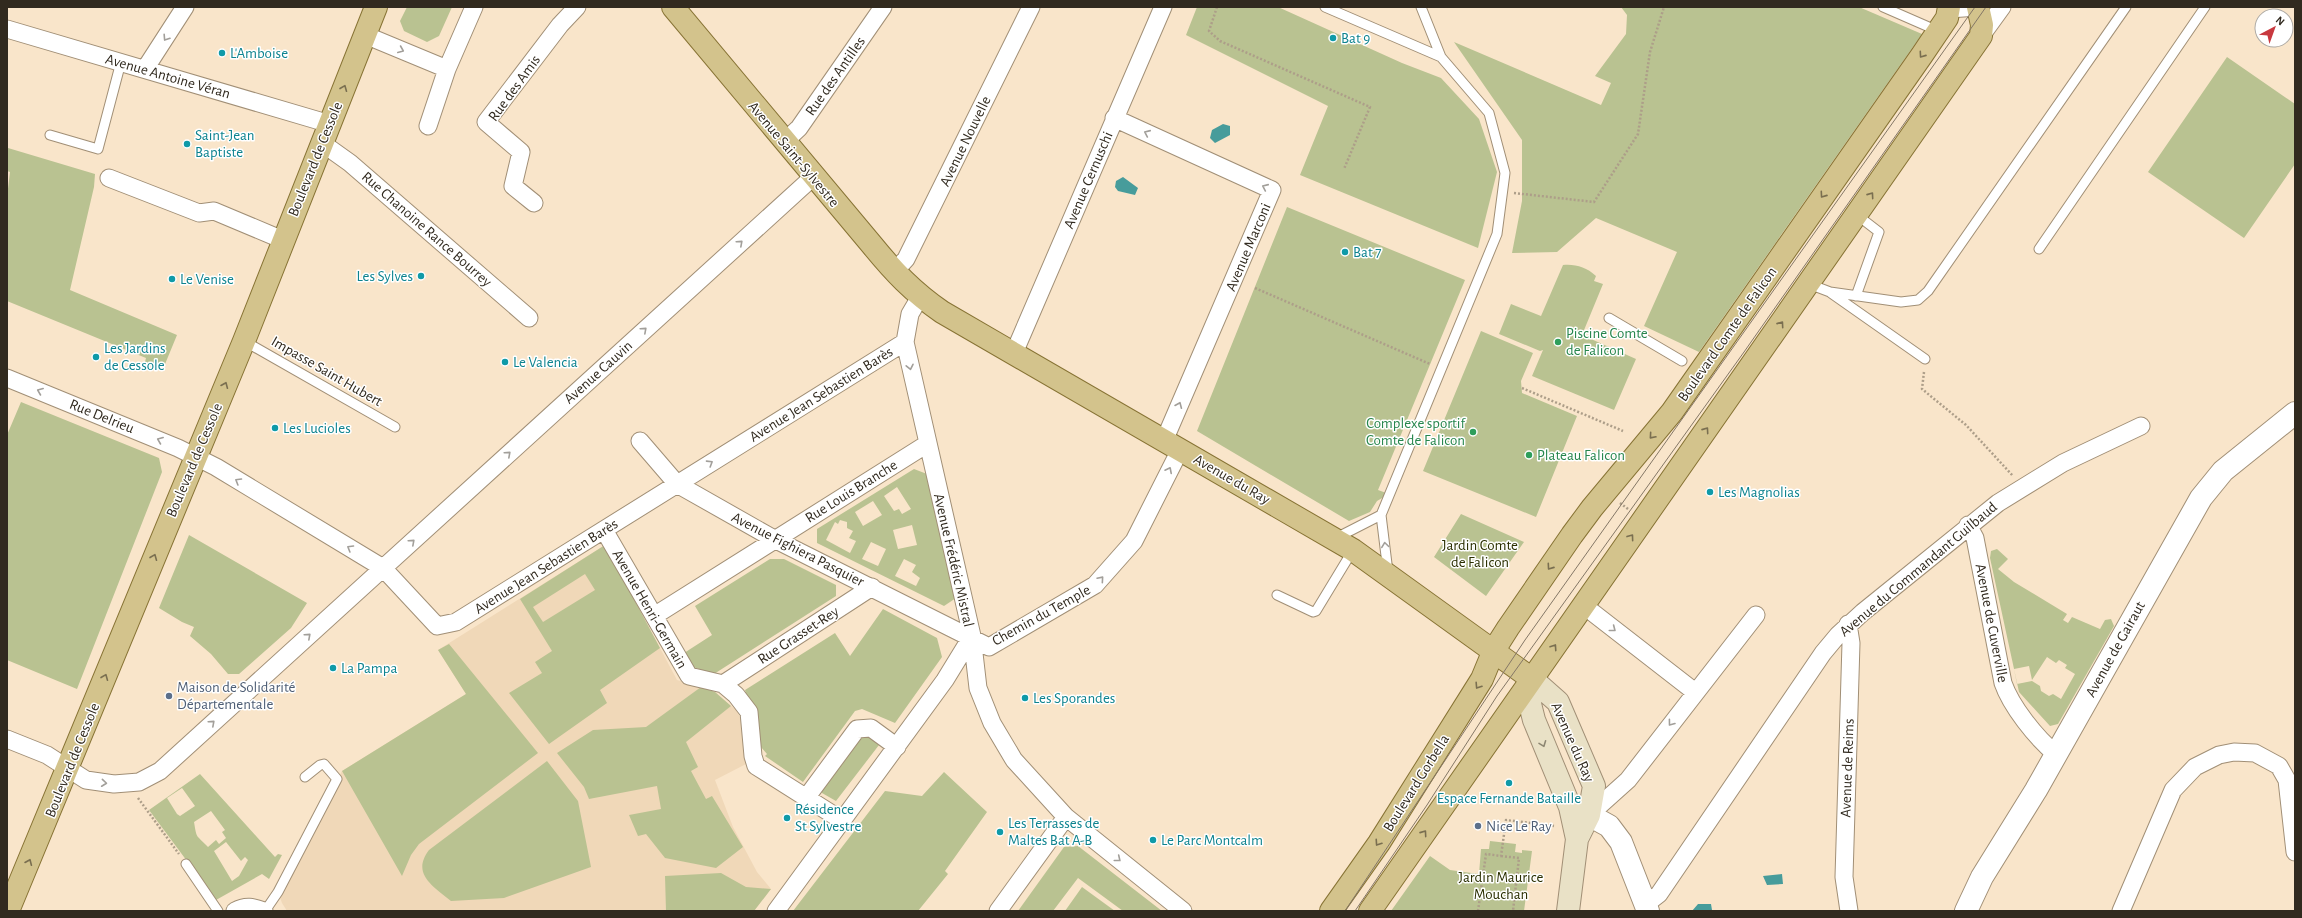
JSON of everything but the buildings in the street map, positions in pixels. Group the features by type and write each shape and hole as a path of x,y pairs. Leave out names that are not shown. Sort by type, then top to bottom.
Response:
{"main road":[{"name":"Boulevard de Cessole","path":"8,911 13,885 68,768 244,340 376,7"},
{"name":"Avenue Saint-Sylvestre","path":"673,7 813,177 894,272 920,297"},
{"path":"1370,911 1508,714 1582,605 1809,284 1981,36 1982,25 1978,7"},
{"name":"Boulevard Comte de Falicon","path":"1494,650 1572,535 1672,412 1938,31 1949,8"},
{"name":"Avenue du Ray","path":"920,297 1344,544 1494,650 1532,679 1558,702 1594,786 1590,815 1567,834"},
{"name":"Boulevard Gorbella","path":"1331,911 1379,842 1482,679 1494,650"},
{"name":"Avenue du Ray","path":"1532,679 1530,704 1534,720 1570,807 1567,834 1568,911"},
{"name":"Avenue du Ray","path":"1508,714 1523,713 1534,720"},
{"name":"Avenue du Ray","path":"1564,792 1577,807 1590,815"}],"street":[{"path":"145,69 185,7"},
{"path":"428,126 447,69 474,7"},
{"name":"Rue des Amis","path":"534,202 513,186 521,152 486,122 560,25 577,7"},
{"name":"Rue des Antilles","path":"784,142 799,128 883,7"},
{"name":"Avenue Nouvelle","path":"894,272 906,259 1031,7"},
{"name":"Avenue Cernuschi","path":"1014,353 1163,7"},
{"path":"1949,8 1978,7"},
{"path":"1981,36 2002,7"},
{"name":"Avenue Antoine Véran","path":"7,29 145,69 326,134"},
{"path":"365,35 447,69"},
{"name":"Avenue Marconi","path":"1114,118 1272,190 1172,445"},
{"name":"Rue Chanoine Rance Bourrey","path":"326,134 350,163 529,318"},
{"name":"Avenue Cauvin","path":"7,739 48,755 86,780 102,783 139,782 160,771 813,177"},
{"path":"109,178 199,213 214,211 283,240"},
{"name":"Avenue Frédéric Mistral","path":"776,911 945,680 972,636 927,444 905,342 910,314 920,297"},
{"name":"Avenue Jean Sebastien Barès","path":"196,456 383,568 437,626 456,622 905,342"},
{"name":"Rue Delrieu","path":"7,378 196,456"},
{"name":"Avenue de Gairaut","path":"1966,911 1982,877 2056,754 2201,498 2223,471 2295,413"},
{"name":"Avenue du Commandant Guilbaud","path":"1647,908 1659,894 1823,653 1848,624 1968,525 2023,486 2063,463 2141,426"},
{"name":"Avenue Fighiera Pasquier","path":"640,441 677,484 774,539 972,636"},
{"name":"Rue Louis Branche","path":"654,616 927,444"},
{"name":"Chemin du Temple","path":"972,636 989,647 1095,585 1134,541 1172,445"},
{"name":"Avenue de Cuverville","path":"1968,525 1976,538 2002,683 2007,696 2046,746 2056,754"},
{"name":"Avenue Henri-Germain","path":"604,530 689,676 723,684 736,695 749,712 753,756 756,766 843,821"},
{"name":"Rue Grasset-Rey","path":"723,684 872,587"},
{"path":"1582,605 1695,692"},
{"path":"1647,908 1621,842 1609,826 1590,815 1628,780 1756,615"},
{"name":"Avenue de Reims","path":"1848,624 1851,643 1844,877 1848,911"},
{"path":"972,636 978,688 992,723 1014,760 1066,817 1183,911"},
{"path":"806,798 857,729 871,728 897,747"},
{"path":"2121,911 2174,790 2194,767 2219,755 2234,752 2255,753 2280,766 2287,780 2295,852"},
{"path":"998,911 1066,817"},
{"path":"235,911 243,907 252,906 264,911"}],"lane":[{"path":"1325,7 1441,57"},
{"path":"1277,595 1313,612 1316,611 1344,544 1381,515 1497,234 1505,173 1489,113 1441,57 1421,7"},
{"path":"1883,7 1938,31"},
{"path":"1809,284 1830,292 1856,296 1902,302 1918,300 1928,291 2126,7"},
{"path":"2039,249 2205,7"},
{"path":"50,135 98,149 121,62"},
{"path":"1856,296 1879,232 1857,215"},
{"path":"1830,292 1925,359"},
{"path":"1609,318 1682,361"},
{"name":"Impasse Saint Hubert","path":"244,340 395,427"},
{"path":"1381,515 1389,575"},
{"path":"264,911 278,892 337,779 324,764 320,765 305,777"},
{"path":"186,864 218,911"}],"path":[{"path":"1217,7 1209,31 1220,41 1370,108 1344,169"},
{"path":"1503,191 1594,202 1638,134 1650,52 1664,7"},
{"path":"1255,288 1441,369"},
{"path":"1925,359 1922,389 1966,425 2023,486"},
{"path":"1522,388 1623,431"},
{"path":"1606,492 1643,520"},
{"path":"127,783 186,864"},
{"path":"1501,856 1506,820 1552,825 1567,834"},
{"path":"1478,911 1486,854 1519,858 1513,911"}],"shaded area":[{"path":"605,545 677,680 715,692 736,710 741,719 746,764 715,780 733,827 757,872 771,889 754,911 287,911 278,892 342,771 466,694 438,650"}],"green space":[{"path":"407,7 452,7 439,36 427,42 404,31 400,21"},
{"path":"1197,7 1278,7 1402,63 1441,78 1479,119 1497,172 1478,248 1300,175 1328,106 1186,35"},
{"path":"1621,7 1859,7 1922,34 1699,352 1644,326 1677,252 1596,218 1557,252 1512,253 1522,201 1522,140 1454,42 1601,105 1611,83 1595,76 1626,34 1627,15"},
{"path":"2227,57 2295,104 2295,164 2244,238 2148,172"},
{"path":"8,148 95,174 94,187 70,290 177,335 163,369 145,362 146,358 7,301 7,197 10,172 7,171"},
{"path":"1287,207 1465,280 1378,490 1389,494 1377,501 1370,512 1349,521 1197,431"},
{"name":"Piscine Comte de Falicon","path":"1563,265 1572,265 1585,268 1596,276 1594,281 1603,284 1582,335 1636,359 1614,410 1532,376 1543,350 1540,351 1499,334 1511,304 1541,316"},
{"path":"1481,331 1533,353 1521,381 1522,393 1577,416 1536,517 1423,471"},
{"path":"21,402 159,458 162,472 77,689 7,660 7,435"},
{"path":"914,469 927,474 956,598 944,606 817,543 817,529","holes":["897,487 911,509 902,514 899,509 894,511 884,496","873,501 882,515 863,526 855,512","840,520 847,522 847,528 853,531 849,538 856,541 850,553 826,540 835,522 838,524","912,525 917,545 898,549 893,530","871,542 886,549 878,566 862,559","904,559 916,565 912,572 920,578 916,586 895,576"]},
{"name":"Jardin Comte de Falicon","path":"1461,514 1524,542 1486,596 1434,557"},
{"path":"189,535 307,603 291,628 239,674 228,674 211,654 190,636 194,627 182,622 159,608"},
{"path":"605,545 660,648 600,690 607,703 549,744 509,693 542,673 535,662 552,651 520,599","holes":["585,574 595,590 543,622 533,607"]},
{"path":"1997,549 2008,559 1998,569 2014,582 2067,614 2063,620 2068,623 2072,617 2100,629 2105,620 2111,619 2114,626 2058,724 2050,726 2019,692 2017,684 2032,681 2040,686 2041,691 2049,696 2053,694 2061,699 2075,674 2065,668 2067,665 2059,660 2056,663 2047,657 2032,680 2029,666 2014,669 1990,558 1991,551"},
{"path":"770,559 784,559 836,585 836,596 714,674 687,665 681,655 712,635 695,606"},
{"path":"883,609 937,638 942,657 895,723 862,709 855,711 803,782 765,756 767,754 760,746 745,690 835,633 850,656"},
{"path":"449,644 538,753 419,844 411,855 402,876 342,771 466,694 438,650"},
{"path":"701,687 715,692 731,706 686,742 698,767 691,771 706,799 712,796 743,847 716,868 665,858 646,834 638,836 629,815 661,809 657,786 589,799 584,787 557,753 593,730 646,727"},
{"path":"862,734 879,741 879,745 836,801 822,793 822,787"},
{"path":"547,761 578,801 591,867 504,898 451,901 431,885 423,873 422,866 424,858 429,850"},
{"path":"944,772 987,812 945,871 948,874 918,911 793,911 885,791 922,796"},
{"path":"200,774 275,857 278,854 282,855 269,879 262,874 216,900 149,810","holes":["182,788 195,806 180,816 177,814 167,798","211,811 225,830 222,832 226,838 219,844 216,840 208,847 198,836 194,822","226,842 241,861 245,857 248,860 239,876 232,881 214,851"]},
{"name":"Jardin Maurice Mouchan","path":"1490,841 1516,844 1515,852 1522,853 1522,850 1532,851 1524,911 1391,911 1430,856 1450,870 1479,874 1481,849 1489,849"},
{"path":"1078,846 1162,911 1123,911 1078,878 1053,911 1018,911 1064,847"},
{"path":"721,873 746,887 771,889 754,911 666,911 665,876"},
{"path":"1082,887 1115,911 1065,911"}],"water":[{"path":"1223,124 1230,126 1230,135 1215,143 1210,138 1212,130"},
{"path":"1123,177 1138,188 1135,195 1118,191 1115,187 1116,181"},
{"path":"1782,874 1783,884 1767,885 1763,876"},
{"path":"1698,904 1711,904 1712,910 1692,911"}],"tram line":[{"path":"1345,911 1525,640 1975,7"},
{"path":"1355,911 1427,805 1497,696 1744,352 1986,7"}],"place":[{"name":"Bat 9","path":"1333,38"},
{"name":"L'Amboise","path":"222,53"},
{"name":"Saint-Jean Baptiste","path":"187,144"},
{"name":"Bat 7","path":"1345,252"},
{"name":"Les Sylves","path":"421,276"},
{"name":"Le Venise","path":"172,279"},
{"name":"Piscine Comte de Falicon","path":"1558,342"},
{"name":"Les Jardins de Cessole","path":"96,357"},
{"name":"Le Valencia","path":"505,362"},
{"name":"Les Lucioles","path":"275,428"},
{"name":"Complexe sportif Comte de Falicon","path":"1473,432"},
{"name":"Plateau Falicon","path":"1529,455"},
{"name":"Les Magnolias","path":"1710,492"},
{"name":"La Pampa","path":"333,668"},
{"name":"Maison de Solidarité Départementale","path":"169,696"},
{"name":"Les Sporandes","path":"1025,698"},
{"name":"Espace Fernande Bataille","path":"1509,783"},
{"name":"Résidence St Sylvestre","path":"787,818"},
{"name":"Nice Le Ray","path":"1478,826"},
{"name":"Les Terrasses de Maltes Bat A-B","path":"1000,832"},
{"name":"Le Parc Montcalm","path":"1153,840"}]}
